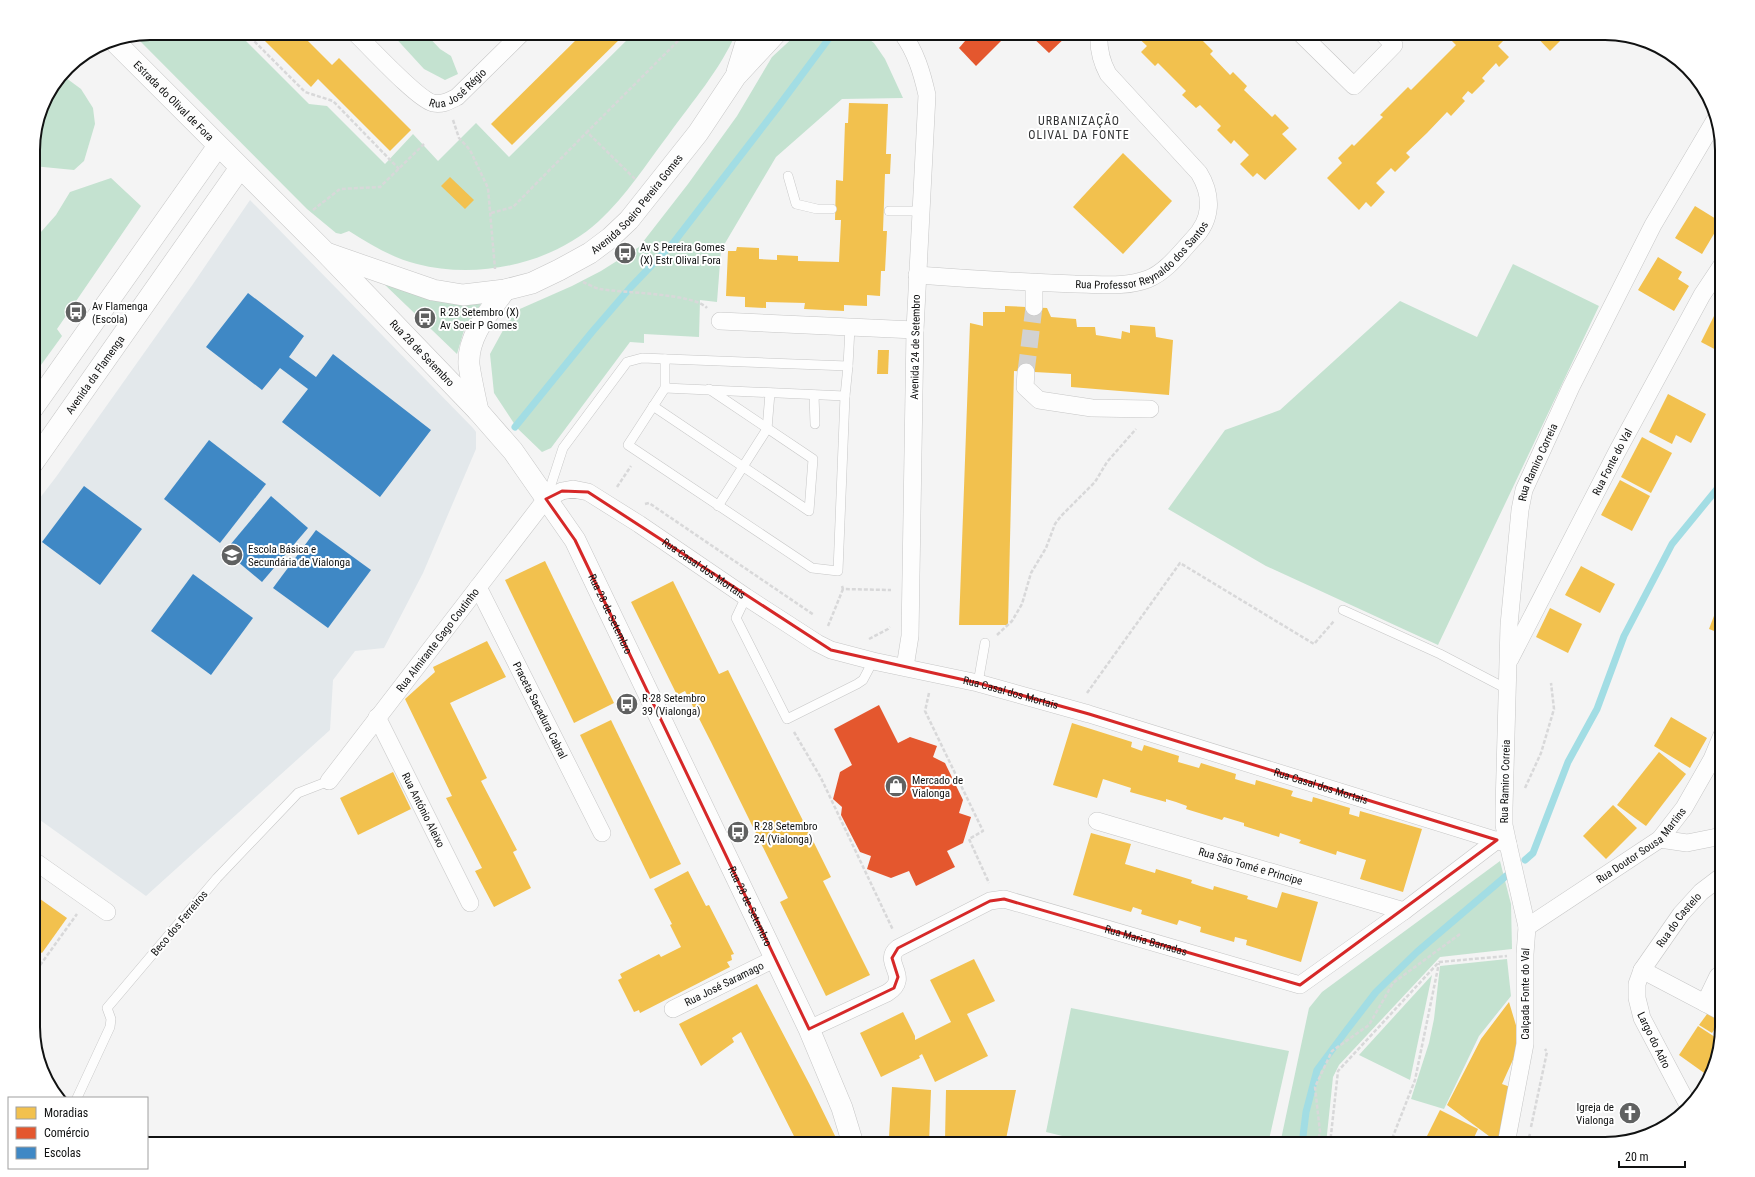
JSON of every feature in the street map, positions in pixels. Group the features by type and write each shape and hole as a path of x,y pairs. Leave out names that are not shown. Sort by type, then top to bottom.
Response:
{"street":[{"name":"Rua José Régio","path":"362,40 420,96 433,103 446,103 457,97 468,88 515,40"},
{"name":"Avenida Soeiro Pereira Gomes","path":"736,76 747,40"},
{"name":"Avenida Soeiro Pereira Gomes","path":"325,252 433,290 463,294 505,290 532,283 590,253 610,238 629,220 698,133 736,76 769,40"},
{"name":"Avenida 24 de Setembro","path":"905,668 910,636 915,330 927,95 920,66 907,40"},
{"name":"Rua Professor Reynaldo dos Santos","path":"917,275 1034,282 1127,285 1149,279 1160,272 1201,231 1208,213 1208,193 1205,182 1199,173 1108,74 1102,64 1099,51 1099,40"},
{"path":"1307,40 1354,86 1394,45 1389,40"},
{"name":"Estrada do Olival de Fora","path":"118,45 240,168"},
{"name":"Rua Ramiro Correia","path":"1503,842 1509,617 1520,510 1524,490 1571,387 1653,225 1712,125"},
{"path":"40,398 218,146"},
{"name":"Rua 28 de Setembro","path":"240,168 325,252 478,411 513,451 575,540 809,1029 842,1108 851,1137"},
{"name":"Avenida da Flamenga","path":"40,453 240,168"},
{"name":"Rua Fonte do Val","path":"1508,663 1618,450 1702,295 1715,276"},
{"path":"1034,282 1034,308"},
{"path":"478,411 469,365 472,346 481,324 505,290"},
{"path":"720,321 915,330"},
{"path":"1026,372 1025,387 1039,400 1092,408 1150,409"},
{"name":"Rua Casal dos Mortais","path":"546,499 562,491 573,489 588,492 746,598 830,650 978,684 1075,710 1503,842"},
{"name":"Rua Almirante Gago Coutinho","path":"329,781 546,499"},
{"name":"Praceta Sacadura Cabral","path":"478,587 602,833"},
{"name":"Rua António Aleixo","path":"377,717 470,903"},
{"name":"Rua Doutor Sousa Martins","path":"1527,927 1660,839 1684,808 1715,752"},
{"name":"Rua São Tomé e Principe","path":"1097,821 1404,911"},
{"path":"1660,839 1687,843 1715,837"},
{"name":"Rua Maria Barradas","path":"997,899 1011,900 1300,985 1503,842"},
{"name":"Calçada Fonte do Val","path":"1503,842 1527,927 1525,954 1525,1044 1507,1137"},
{"path":"40,865 106,912"},
{"name":"Rua do Castelo","path":"1642,970 1693,899 1715,880"},
{"path":"809,1029 887,993 894,988 898,977 892,960 892,955 896,949 990,901 997,899"},
{"name":"Rua José Saramago","path":"673,1009 776,958"},
{"path":"1642,970 1715,1008"},
{"name":"Largo do Adro","path":"1642,970 1638,978 1636,991 1639,1012 1686,1102"},
{"path":"1705,1003 1715,982"}],"lane":[{"path":"788,176 796,204 817,209 832,209"},
{"path":"889,211 921,211"},
{"path":"665,359 665,388 628,445 812,568 838,571 845,396 850,327"},
{"path":"546,499 564,448 627,362 642,358 848,366"},
{"path":"665,388 845,396"},
{"path":"653,406 809,510 813,459 710,390"},
{"path":"718,506 767,429 770,393"},
{"path":"814,395 815,424"},
{"path":"746,598 736,618 787,719 863,680 873,661"},
{"path":"1343,610 1440,654 1507,689"},
{"path":"978,684 985,643"},
{"name":"Beco dos Ferreiros","path":"77,1097 110,1027 111,1019 107,1008 217,878 298,793 329,781"}],"path":[{"path":"253,40 305,92 332,101 399,169"},
{"path":"491,213 513,207 679,40"},
{"path":"446,103 459,138 470,150 488,188 495,270"},
{"path":"587,132 636,181"},
{"path":"309,213 340,189 380,187 424,144"},
{"path":"559,270 598,289 682,298 702,303 720,321"},
{"path":"985,643 1005,629 1012,621 1022,604 1031,573 1046,548 1055,524 1095,482 1107,462 1138,426"},
{"path":"607,504 640,453"},
{"path":"644,505 649,503 820,619"},
{"path":"1075,710 1180,563 1314,644 1343,610"},
{"path":"826,632 843,589 838,571"},
{"path":"843,589 893,590 892,598"},
{"path":"864,641 888,629 891,626 891,621"},
{"path":"933,674 925,710 983,830 969,839 997,899"},
{"path":"1504,808 1519,797 1527,786 1541,753 1554,709 1551,683"},
{"path":"787,719 821,778 901,946"},
{"path":"40,965 88,898"},
{"path":"1319,1137 1320,1132 1315,1087 1332,1051 1369,1025 1393,983 1460,934"},
{"path":"1331,1137 1338,1071 1439,962 1525,954"},
{"path":"1393,1137 1415,1080 1439,962"}],"highlighted area":[{"path":"562,491 588,492 831,650 978,683 1089,714 1497,840 1300,985 1004,899 990,901 898,948 892,958 898,977 894,988 809,1029 575,540 546,499"}],"shaded area":[{"name":"Escola Básica e Secundária de Vialonga","path":"250,200 473,428 476,432 476,449 423,573 384,648 355,651 333,680 330,730 146,896 40,820 40,498 193,284"}],"green space":[{"path":"139,40 245,40 309,104 327,106 385,164 413,134 438,161 476,123 509,157 627,40 732,40 714,73 618,201 599,221 580,236 537,258 513,265 489,269 440,269 399,258 349,231 341,234 336,233 307,209"},
{"path":"397,40 432,40 440,49 451,56 458,74 445,80 424,69"},
{"path":"790,40 870,40 874,43 885,59 903,98 842,99 776,157 721,250 717,302 700,300 699,337 644,334 644,343 630,342 551,448 542,452 517,428 494,393 490,354 513,312 572,286 601,271 639,247 688,184 737,116 772,57"},
{"path":"66,78 81,89 93,108 95,124 84,161 74,170 40,167 40,143 44,121 48,108 58,89"},
{"path":"111,178 141,206 57,329 62,336 40,366 40,233 56,215 70,192"},
{"path":"1513,264 1599,306 1438,645 1266,566 1168,509 1225,430 1280,410 1400,301 1477,337"},
{"path":"383,283 436,299 481,304 465,327 457,354"},
{"path":"1500,861 1511,904 1512,949 1440,957 1339,1065 1333,1077 1327,1137 1281,1137 1309,1008 1322,992"},
{"path":"1507,959 1511,996 1479,1036 1444,1109 1411,1099 1429,1043 1434,1019 1440,966"},
{"path":"1432,975 1410,1080 1359,1055"},
{"path":"1071,1008 1289,1051 1270,1137 1066,1137 1046,1132"}],"building: Moradias":[{"path":"264,40 307,40 332,65 339,58 411,130 390,151 318,79 311,87"},
{"path":"576,40 619,40 512,145 491,124"},
{"path":"1141,40 1202,40 1213,51 1210,54 1230,75 1233,72 1247,86 1244,90 1272,117 1275,114 1289,128 1282,134 1297,149 1265,180 1257,173 1253,177 1240,164 1249,155 1234,140 1231,144 1217,130 1221,126 1200,105 1196,108 1182,95 1186,91 1158,63 1155,66 1141,52 1147,46"},
{"path":"1451,40 1504,40 1498,46 1509,57 1499,67 1496,63 1482,78 1485,81 1472,94 1468,91 1462,98 1465,101 1451,116 1447,112 1406,153 1410,157 1395,172 1391,168 1376,183 1385,192 1371,207 1366,202 1359,210 1327,178 1342,163 1338,158 1352,144 1354,146 1383,117 1380,115 1408,87 1411,90 1456,45"},
{"path":"1540,40 1561,40 1550,51"},
{"path":"849,103 888,104 886,154 891,154 890,174 885,174 883,231 887,231 885,271 881,271 880,296 867,295 867,306 844,305 844,311 804,309 805,303 766,302 766,308 745,307 745,297 726,296 728,251 736,251 737,247 759,248 759,259 777,260 777,255 798,256 798,261 839,262 841,220 835,220 836,180 843,181 845,123 848,123"},
{"path":"1123,153 1172,201 1123,254 1073,207"},
{"path":"450,177 474,200 465,209 441,186"},
{"path":"1695,206 1715,218 1715,232 1702,254 1675,238"},
{"path":"1658,257 1682,272 1678,279 1689,286 1674,311 1638,290"},
{"path":"1005,306 1047,308 1051,317 1076,319 1077,327 1095,327 1096,335 1121,339 1122,331 1130,333 1130,325 1155,327 1156,337 1173,340 1169,395 1071,387 1071,374 1014,371 1008,625 959,625 970,323 983,326 983,312 1005,312"},
{"path":"1715,314 1715,349 1701,342"},
{"path":"878,350 889,350 888,374 877,374"},
{"path":"1668,394 1706,414 1691,443 1676,435 1672,444 1649,432"},
{"path":"1642,437 1672,453 1651,493 1621,477"},
{"path":"1620,480 1650,496 1632,531 1601,515"},
{"path":"545,561 614,703 574,723 505,580"},
{"path":"1581,566 1615,584 1600,613 1565,595"},
{"path":"673,581 719,674 728,670 831,877 823,881 870,975 826,996 780,902 788,898 711,742 685,691 677,695 631,602"},
{"path":"1550,608 1582,624 1568,653 1536,637"},
{"path":"1715,613 1715,631 1709,629"},
{"path":"487,641 506,677 450,703 487,778 481,781 517,850 513,852 531,888 494,907 475,871 482,868 446,798 452,796 405,699 435,672 433,667"},
{"path":"1671,717 1707,738 1690,768 1654,746"},
{"path":"611,720 681,864 650,879 580,735"},
{"path":"1072,723 1132,742 1131,747 1142,751 1144,745 1179,756 1178,762 1199,768 1201,763 1236,774 1235,779 1255,785 1256,780 1293,791 1291,796 1312,802 1313,797 1350,808 1349,814 1359,817 1360,811 1422,829 1403,892 1360,879 1366,860 1337,851 1336,855 1299,843 1301,840 1280,833 1279,837 1244,826 1244,823 1224,817 1222,820 1186,809 1187,806 1176,802 1166,799 1166,802 1130,792 1131,788 1103,779 1097,798 1053,785"},
{"path":"1659,752 1686,774 1646,826 1617,805"},
{"path":"393,772 411,809 358,835 340,798"},
{"path":"1613,805 1637,828 1606,859 1583,836"},
{"path":"1091,833 1131,844 1125,864 1155,873 1156,869 1192,880 1191,883 1200,886 1213,890 1214,886 1248,896 1247,899 1277,908 1282,892 1318,902 1301,962 1246,945 1247,940 1235,937 1234,942 1200,932 1201,927 1179,920 1177,925 1141,914 1142,910 1133,907 1131,912 1073,895"},
{"path":"688,871 706,906 709,905 734,954 731,955 732,960 727,962 730,967 640,1013 639,1010 634,1012 618,980 622,978 620,974 659,954 661,957 681,947 670,925 672,924 654,889"},
{"path":"40,899 67,918 42,953 40,952"},
{"path":"974,959 995,1001 967,1014 988,1056 935,1082 922,1054 919,1056 920,1058 881,1077 860,1033 903,1012 915,1036 915,1040 951,1022 930,980"},
{"path":"757,984 836,1137 794,1137 741,1032 732,1038 734,1042 701,1066 679,1024"},
{"path":"1509,1002 1521,1042 1502,1084 1513,1088 1505,1127 1500,1137 1490,1137 1447,1105 1481,1039"},
{"path":"1710,1010 1715,1013 1715,1029 1712,1033 1699,1025"},
{"path":"1698,1026 1714,1037 1711,1056 1705,1074 1679,1055"},
{"path":"892,1087 931,1090 929,1137 889,1137"},
{"path":"946,1090 1016,1090 1006,1137 945,1137"},
{"path":"1440,1110 1478,1129 1474,1137 1426,1137"}],"building: Comércio":[{"path":"966,40 1002,40 976,66 959,48"},
{"path":"1035,40 1063,40 1049,53"},
{"name":"Mercado de Vialonga","path":"879,705 898,743 910,737 937,746 933,757 945,763 963,800 959,813 971,817 963,843 947,851 955,867 916,886 909,871 891,878 867,869 871,856 860,852 841,815 842,807 833,799 840,772 852,765 834,729"}],"building: Escolas":[{"path":"248,293 304,336 289,357 316,377 333,354 431,430 380,497 282,422 308,389 280,368 262,390 206,347"},
{"path":"209,440 266,484 220,543 164,499"},
{"path":"84,486 142,529 100,585 42,542"},
{"path":"271,496 308,528 262,582 225,551"},
{"path":"316,530 371,570 328,628 273,588"},
{"path":"193,574 253,618 211,675 151,631"}],"waterway":[{"path":"515,427 592,332 630,288 674,242 828,40"},
{"path":"1525,860 1533,853 1568,762 1597,709 1624,636 1672,544 1715,491"},
{"path":"1303,1137 1306,1112 1317,1070 1376,992 1417,952 1506,876"}],"tunnel":[{"path":"1026,372 1034,307"}],"place":[{"name":"Av S Pereira Gomes (X) Estr Olival Fora","path":"625,253"},
{"name":"Av Flamenga (Escola)","path":"76,312"},
{"name":"R 28 Setembro (X) Av Soeir P Gomes","path":"425,318"},
{"name":"Escola Básica e Secundária de Vialonga","path":"232,555"},
{"name":"R 28 Setembro 39 (Vialonga)","path":"627,704"},
{"name":"Mercado de Vialonga","path":"896,786"},
{"name":"R 28 Setembro 24 (Vialonga)","path":"738,832"},
{"name":"Igreja de Vialonga","path":"1630,1113"}],"district":[{"name":"URBANIZAÇÃO OLIVAL DA FONTE","path":"1079,128"}]}
